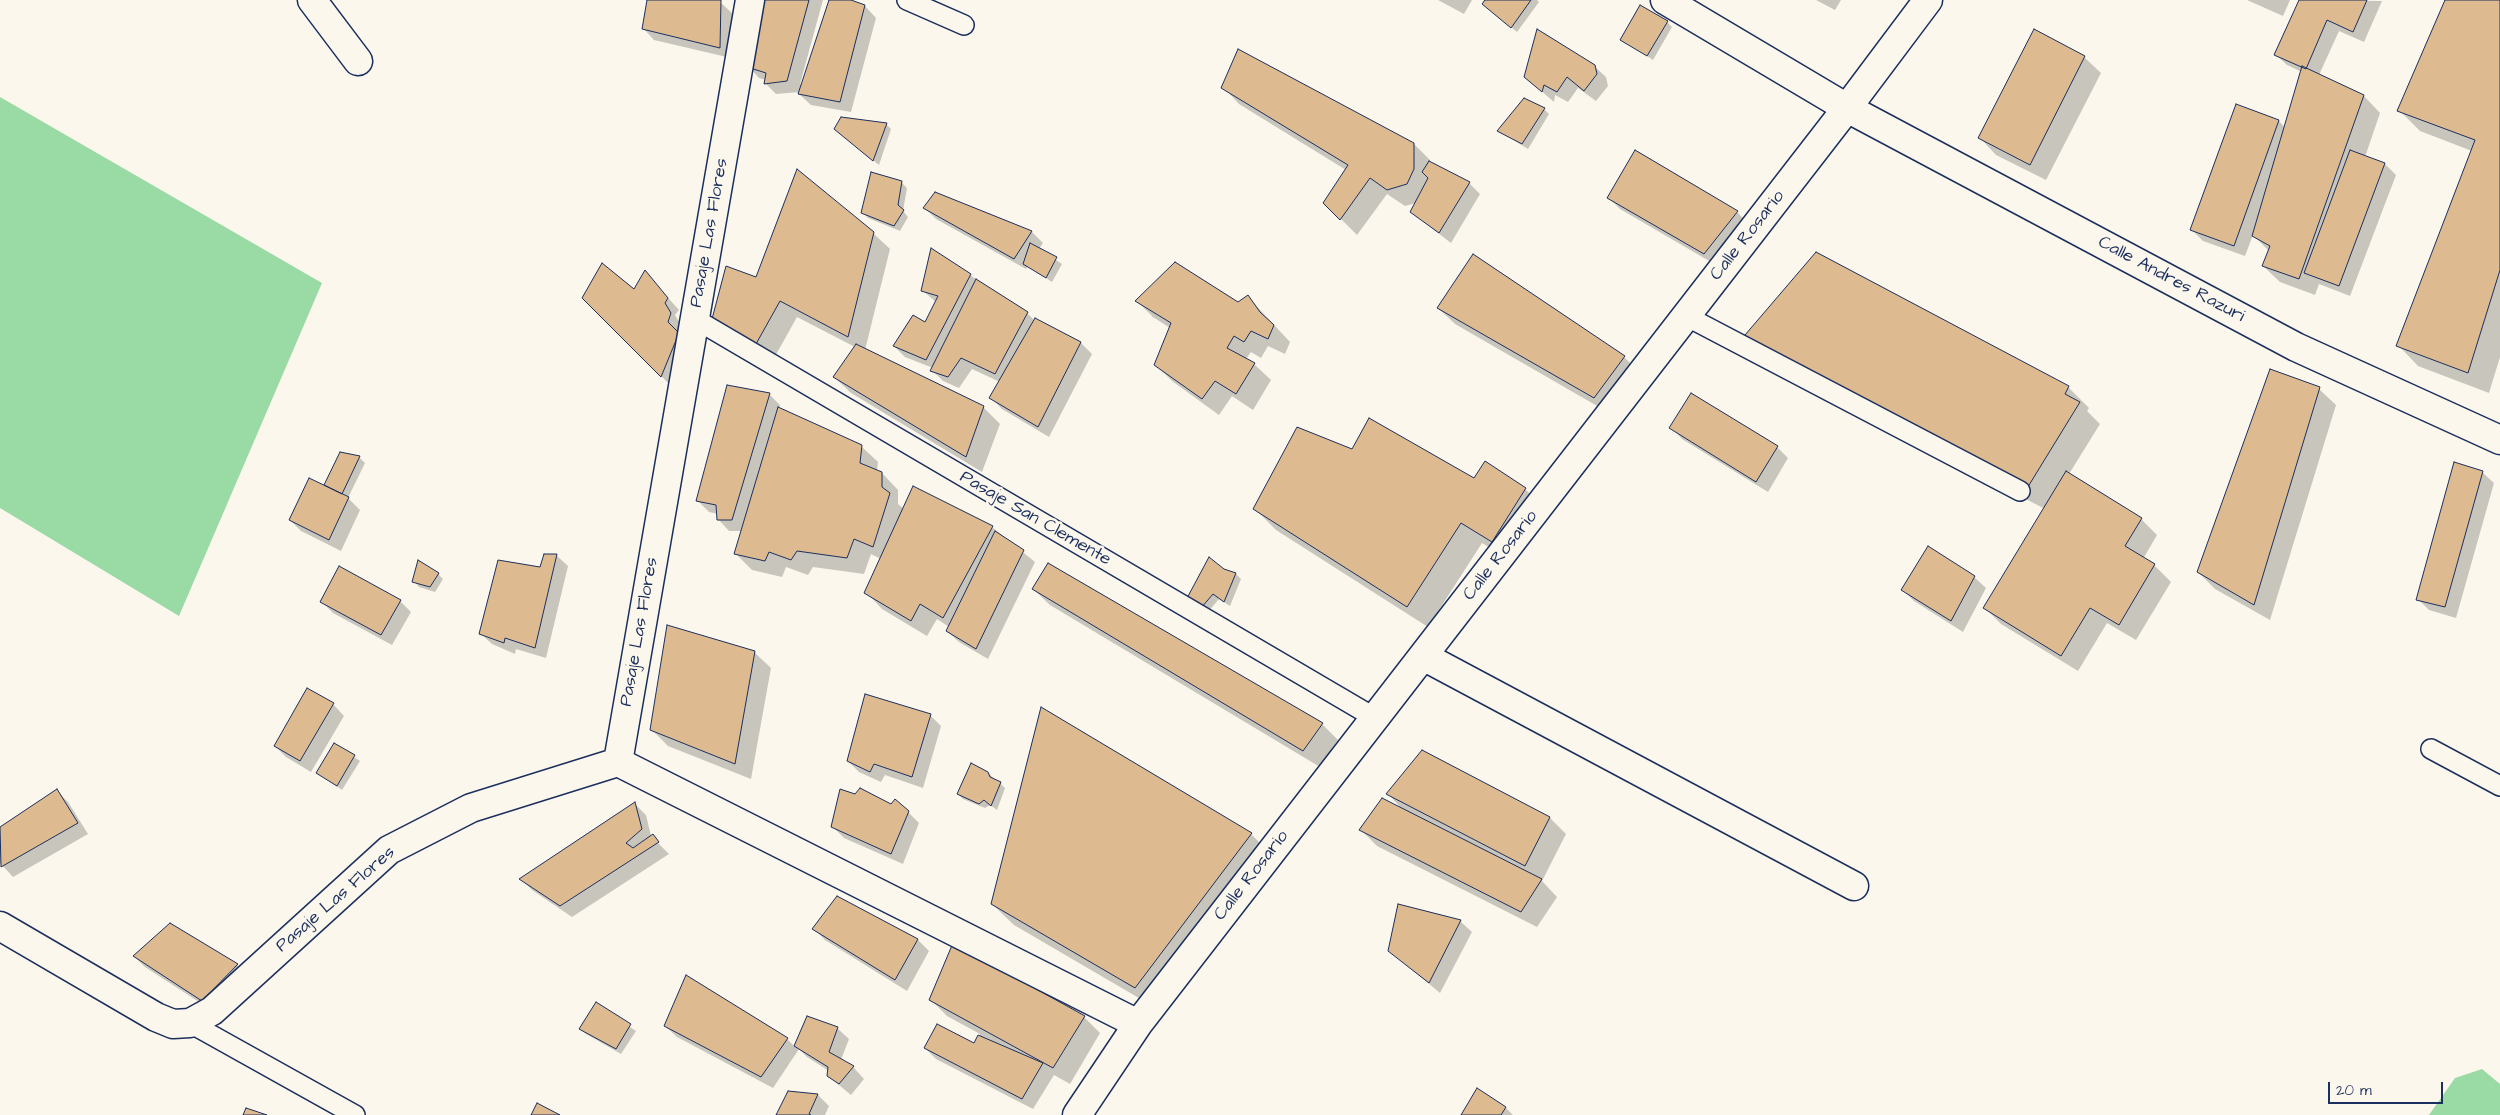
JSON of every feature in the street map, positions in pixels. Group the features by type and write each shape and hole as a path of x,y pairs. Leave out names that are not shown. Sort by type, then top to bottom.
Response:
{"street":[{"path":"312,0 358,61"},
{"name":"Pasaje Las Flores","path":"190,1023 212,1011 388,850 471,808 618,762 750,0"},
{"name":"Calle Andres Razuri","path":"1665,0 1847,108 2296,347 2500,440"},
{"name":"Calle Rosario","path":"1077,1115 1138,1024 1847,108 1928,0"},
{"path":"1423,656 1854,886"},
{"path":"618,762 1138,1024"},
{"path":"0,926 156,1017 172,1024 190,1023"}],"lane":[{"path":"907,0 964,25"},
{"path":"1686,316 2020,491"},
{"name":"Pasaje San Clemente","path":"695,319 1374,718"},
{"path":"2431,748 2500,786"},
{"path":"190,1023 355,1115"}],"green space":[{"path":"0,97 322,283 179,616 0,508"},
{"path":"2482,1069 2500,1084 2500,1115 2429,1115 2455,1078"}],"building":[{"path":"647,0 721,0 720,48 642,29"},
{"path":"759,0 809,0 787,81 764,84 766,73 747,67"},
{"path":"829,0 851,0 865,5 840,102 798,94"},
{"path":"1485,0 1531,0 1511,28 1482,4"},
{"path":"2299,0 2367,0 2353,32 2327,20 2306,69 2274,55"},
{"path":"2445,0 2500,0 2500,270 2468,373 2396,346 2475,140 2397,111"},
{"path":"1640,5 1668,21 1647,56 1620,40"},
{"path":"1537,29 1595,65 1597,74 1584,91 1567,77 1557,92 1544,85 1542,92 1524,77"},
{"path":"2034,29 2085,56 2030,165 1978,138"},
{"path":"1238,49 1414,143 1414,169 1407,184 1387,190 1370,178 1340,220 1323,203 1348,165 1221,88"},
{"path":"2302,66 2364,95 2299,279 2262,266 2270,246 2252,236"},
{"path":"1524,98 1545,108 1522,144 1497,131"},
{"path":"2236,104 2279,120 2234,246 2190,230"},
{"path":"841,117 887,123 873,161 834,129"},
{"path":"1635,150 1738,211 1704,254 1607,198"},
{"path":"2350,150 2385,163 2339,286 2304,273"},
{"path":"1429,161 1470,182 1439,233 1410,212 1428,178 1422,172"},
{"path":"797,169 874,232 848,337 780,301 756,344 712,319 726,266 756,277"},
{"path":"871,172 902,181 898,205 904,210 894,226 861,213"},
{"path":"935,192 1032,231 1014,259 923,208"},
{"path":"1030,243 1057,257 1046,278 1023,264"},
{"path":"931,248 971,274 926,360 893,346 913,315 925,322 938,296 921,291"},
{"path":"1816,252 2069,386 2065,394 2080,402 2026,490 1739,342"},
{"path":"1473,254 1625,356 1594,398 1437,308"},
{"path":"1175,262 1238,302 1248,295 1260,312 1274,325 1268,339 1251,331 1244,342 1234,336 1227,348 1255,363 1236,394 1215,381 1202,399 1154,365 1171,323 1135,301"},
{"path":"602,263 634,289 645,270 668,298 665,303 671,313 668,322 679,333 661,377 582,298"},
{"path":"976,279 1028,312 995,374 961,358 948,377 930,371"},
{"path":"1035,318 1081,342 1038,427 989,398"},
{"path":"856,344 984,406 966,457 833,377"},
{"path":"2270,369 2320,387 2254,605 2197,572"},
{"path":"727,385 770,393 732,520 717,520 716,505 696,501"},
{"path":"1691,393 1778,446 1756,482 1669,428"},
{"path":"778,407 862,445 860,463 882,472 882,487 890,493 873,547 854,539 847,558 797,551 791,560 769,552 765,561 734,554"},
{"path":"1369,418 1474,478 1485,461 1526,488 1492,542 1461,523 1407,607 1253,509 1297,427 1352,449"},
{"path":"340,452 360,456 342,494 324,485"},
{"path":"2454,462 2483,471 2445,607 2416,600"},
{"path":"2066,471 2142,518 2125,546 2155,564 2119,625 2090,608 2061,656 1983,608"},
{"path":"309,478 349,497 329,540 289,520"},
{"path":"913,486 993,526 943,618 920,604 911,621 864,593"},
{"path":"995,531 1024,550 976,649 946,631"},
{"path":"1928,546 1975,576 1951,621 1901,590"},
{"path":"544,554 557,554 535,648 505,638 504,643 479,634 498,560 540,567"},
{"path":"1209,557 1224,569 1236,573 1224,602 1213,594 1201,608 1186,600"},
{"path":"418,560 439,573 430,587 412,582"},
{"path":"1048,563 1323,723 1303,751 1032,589"},
{"path":"339,566 401,600 381,635 320,602"},
{"path":"667,625 755,651 735,764 650,730"},
{"path":"307,688 334,703 300,761 274,746"},
{"path":"865,694 931,714 912,777 874,764 870,772 847,761"},
{"path":"1041,707 1252,833 1135,988 991,904"},
{"path":"334,743 355,755 337,786 316,773"},
{"path":"1422,750 1550,817 1525,866 1386,794"},
{"path":"971,763 988,772 990,777 1001,782 991,806 984,800 979,804 957,794"},
{"path":"860,788 891,804 895,799 909,811 891,854 831,827 840,789 855,794"},
{"path":"57,789 78,823 1,867 0,827"},
{"path":"1382,798 1542,879 1521,912 1359,830"},
{"path":"635,802 642,829 626,843 633,848 653,834 659,842 560,906 519,879"},
{"path":"837,896 918,939 895,980 812,929"},
{"path":"1398,904 1461,920 1429,983 1388,951"},
{"path":"170,923 238,964 202,1001 133,956"},
{"path":"953,943 1085,1016 1053,1068 929,1000"},
{"path":"686,975 788,1038 761,1077 664,1026"},
{"path":"596,1002 631,1024 616,1049 579,1029"},
{"path":"807,1016 838,1027 829,1052 854,1066 839,1084 827,1076 828,1067 794,1046"},
{"path":"937,1024 974,1043 978,1035 1043,1063 1022,1099 924,1048"},
{"path":"1477,1088 1506,1107 1501,1115 1461,1115"},
{"path":"788,1091 818,1094 809,1114 811,1115 776,1115"},
{"path":"537,1103 560,1115 531,1115"},
{"path":"246,1108 267,1115 243,1115"}]}
